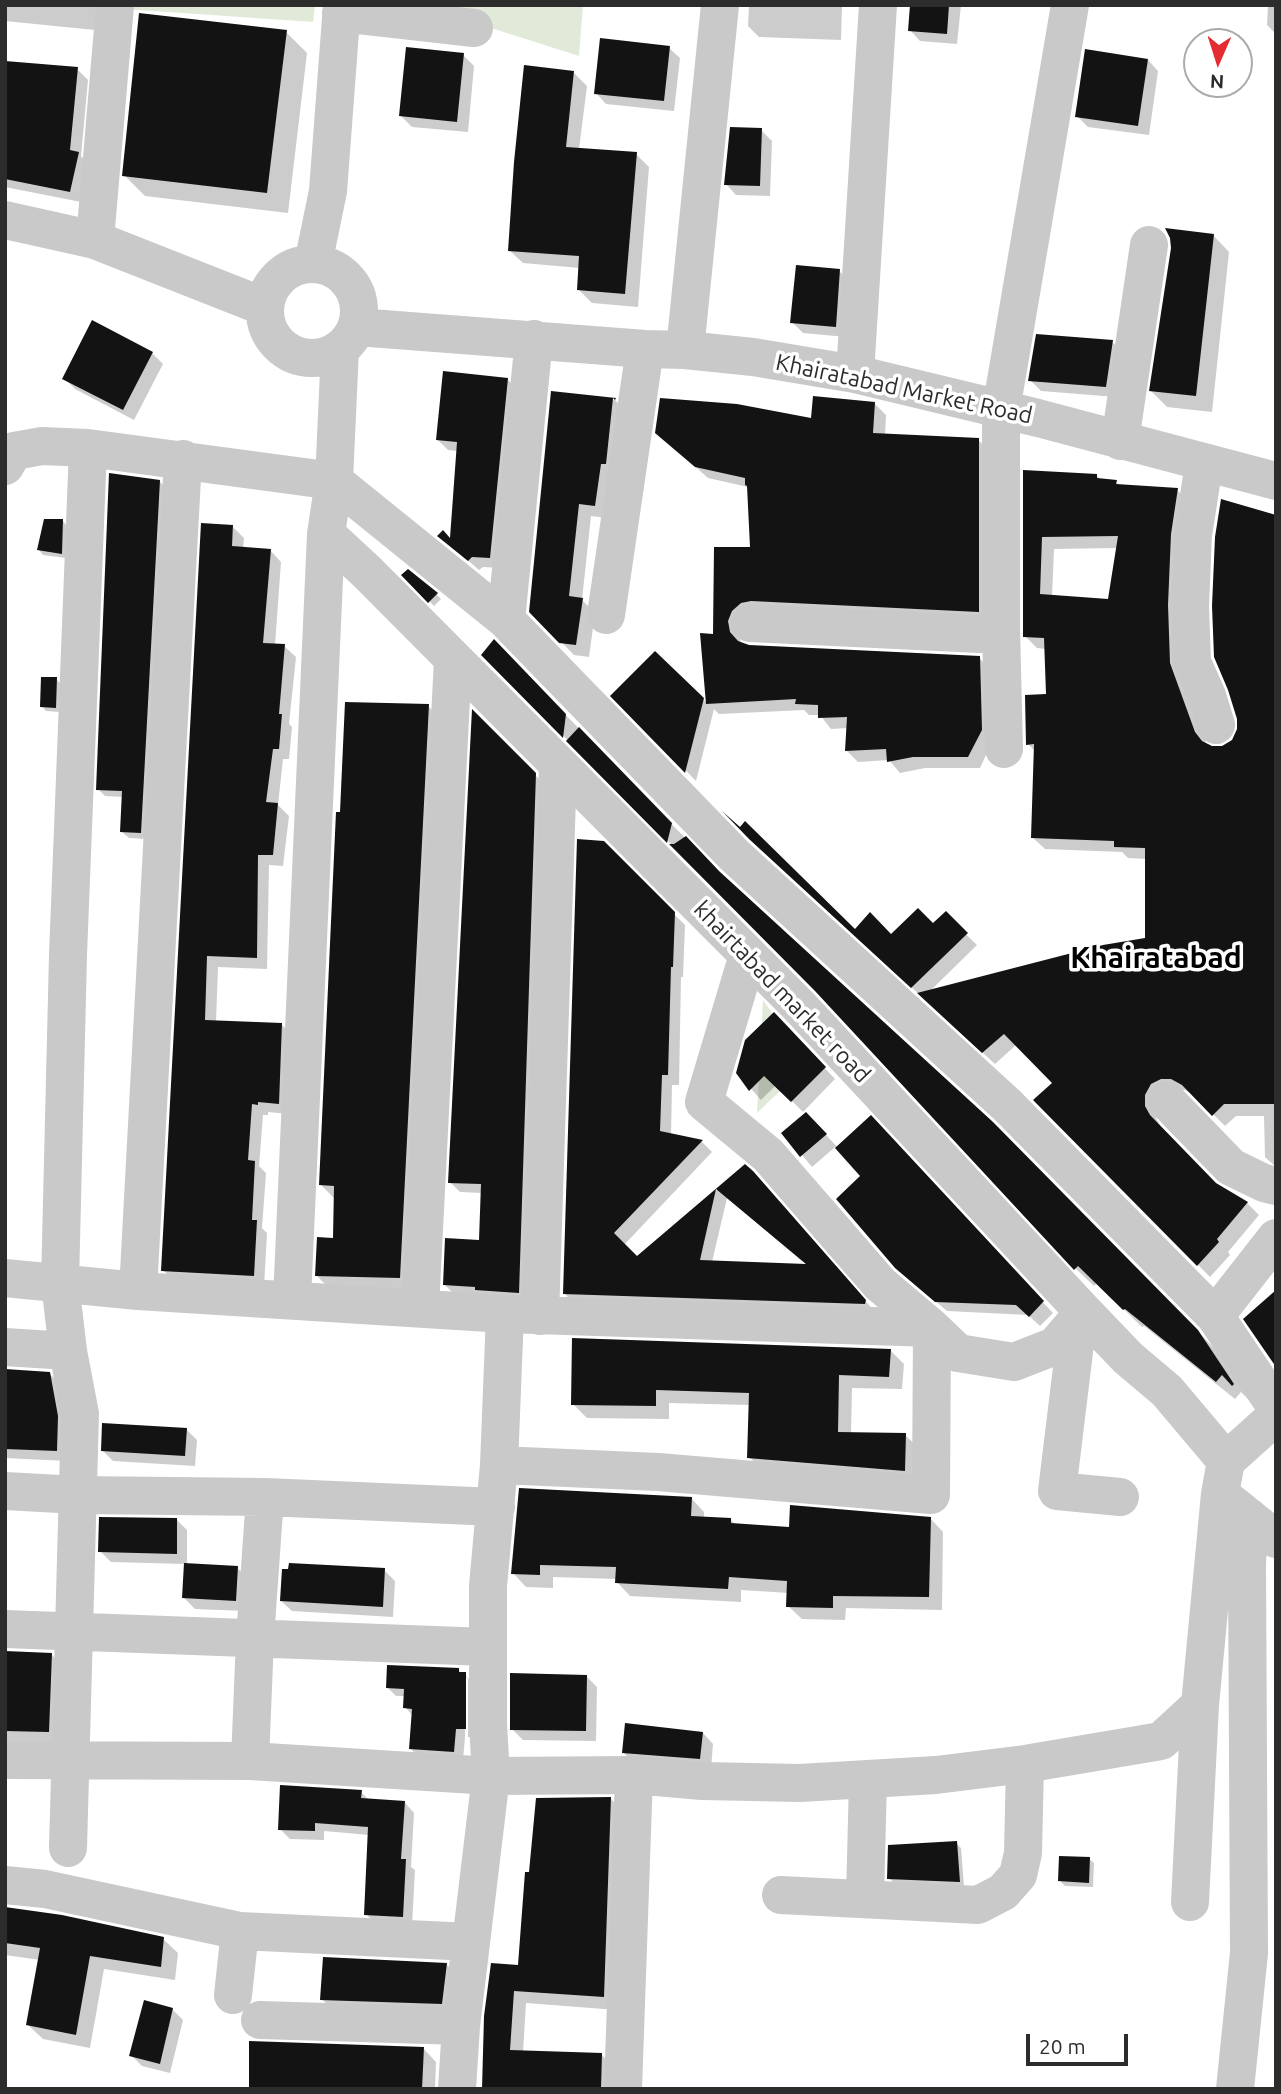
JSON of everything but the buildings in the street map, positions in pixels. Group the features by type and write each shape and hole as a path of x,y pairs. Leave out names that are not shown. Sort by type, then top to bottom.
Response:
{"street":[{"path":"95,240 115,5"},
{"path":"685,350 720,5"},
{"path":"855,374 878,5"},
{"path":"1004,749 1001,410 1070,5"},
{"path":"313,264 328,191 342,9 474,28"},
{"path":"5,220 95,240 265,307 268,293 286,271 313,264 328,266 341,274 351,284 358,298 360,313 348,338 327,534 292,1300"},
{"path":"1120,441 1149,245"},
{"name":"Khairatabad Market Road","path":"265,307 268,328 280,346 299,356 320,358 348,338 534,339 753,357 855,374 1038,418 1276,481"},
{"path":"506,620 534,339"},
{"path":"606,615 645,349"},
{"path":"5,466 14,451 42,446 88,448 334,481 506,620 734,855 1008,1106 1216,1316 1274,1418 1243,1503 1200,1705 1190,1902"},
{"path":"68,1847 80,1414 68,1351 60,1283 68,955 88,448"},
{"path":"138,1291 184,459"},
{"path":"1204,464 1193,535 1190,606 1192,662 1216,725"},
{"name":"khairtabad market road","path":"327,534 799,1006 1080,1315 1167,1391 1243,1503"},
{"path":"750,623 1002,635"},
{"path":"420,1308 453,659"},
{"path":"457,2089 461,2026 491,1776 488,1724 488,1586 499,1465 523,1315 558,765"},
{"path":"748,956 704,1102 768,1155 880,1284 958,1353 1014,1362 1055,1346 1080,1315"},
{"path":"1166,1100 1231,1167 1276,1186"},
{"path":"1216,1316 1276,1238"},
{"path":"5,1278 138,1291 523,1315 932,1328"},
{"path":"1080,1315 1057,1491 1120,1497"},
{"path":"499,1465 658,1472 931,1495 932,1328"},
{"path":"5,1347 68,1351"},
{"path":"5,1491 78,1495 265,1497 496,1507"},
{"path":"250,1761 265,1497"},
{"path":"1235,2089 1249,1953 1247,1565 1243,1503"},
{"path":"5,1629 488,1647"},
{"path":"5,1760 250,1761 491,1776 634,1775 702,1781 788,1783 936,1775 1025,1764 1161,1741 1200,1705"},
{"path":"781,1895 978,1905 1003,1892 1018,1875 1023,1853 1025,1764"},
{"path":"623,2089 634,1775"},
{"path":"865,1899 868,1779"},
{"path":"5,1885 45,1889 240,1931 471,1942"},
{"path":"240,1931 247,2008 461,2026"}],"green space":[{"path":"124,5 315,5 313,22 124,9"},
{"path":"419,5 583,5 579,56"},
{"path":"763,1000 808,1064 757,1113"}],"district":[{"name":"Khairatabad","path":"1156,958"}]}
